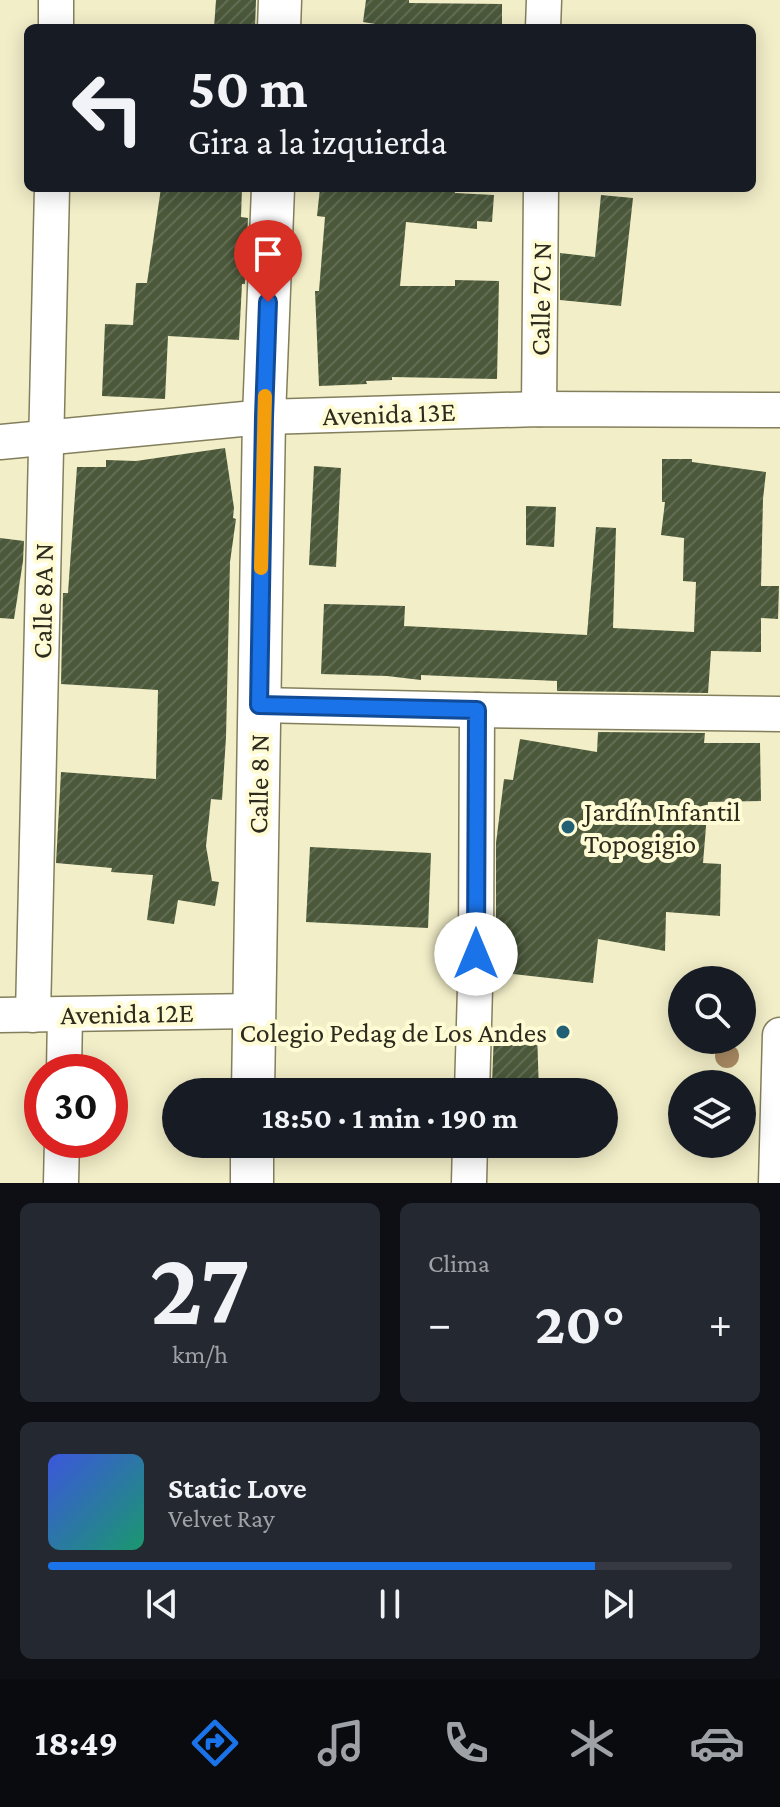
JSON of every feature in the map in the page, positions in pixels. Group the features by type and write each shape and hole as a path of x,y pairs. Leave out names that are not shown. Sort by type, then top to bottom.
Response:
{"street":[{"path":"56,0 56,24"},
{"path":"279,24 280,0"},
{"path":"543,24 544,0"},
{"name":"Calle 8A N","path":"52,192 33,1015 54,1054"},
{"name":"Calle 8 N","path":"253,1078 264,417 273,192"},
{"name":"Calle 7C N","path":"539,409 541,192"},
{"name":"Avenida 13E","path":"0,442 264,417 539,409 780,410"},
{"path":"259,705 780,714"},
{"path":"472,1078 477,710"},
{"name":"Avenida 12E","path":"33,1015 253,1011"},
{"path":"776,1183 780,1035"},
{"path":"61,1183 62,1158"},
{"path":"252,1158 252,1183"},
{"path":"469,1183 470,1158"}],"building":[{"path":"216,0 256,0 255,24 214,24"},
{"path":"366,0 502,4 502,24 363,22"},
{"path":"160,192 242,192 241,217 248,218 239,340 168,336 165,399 102,396 105,324 133,325 136,283 147,283"},
{"path":"320,192 494,195 492,222 477,221 477,229 406,222 400,286 455,286 455,280 499,281 497,379 392,377 392,380 366,381 367,384 319,386 315,291 319,291 325,217 317,216"},
{"path":"601,195 633,198 621,306 560,300 560,253 595,257"},
{"path":"225,448 233,518 236,519 230,562 226,737 222,800 211,799 206,846 212,881 219,882 215,906 178,900 174,924 147,920 153,875 56,863 61,772 156,779 158,690 61,684 63,593 68,593 77,467 106,467 106,460 136,461"},
{"path":"662,459 692,459 692,462 766,472 761,586 779,586 778,619 761,618 761,652 711,651 708,693 557,691 557,681 421,675 421,680 321,674 324,604 405,606 404,626 587,635 596,527 616,528 613,628 694,632 696,582 683,581 684,538 661,535 665,502 662,502"},
{"path":"314,466 341,468 336,567 309,565"},
{"path":"526,506 556,507 554,547 526,545"},
{"path":"0,538 24,541 14,619 0,618"},
{"path":"598,732 705,733 704,743 760,743 761,801 708,802 703,863 721,864 720,916 666,912 665,951 598,939 593,983 513,974 516,944 496,942 496,843 504,779 513,780 520,739 597,752"},
{"path":"310,847 431,853 428,928 306,922"},
{"path":"494,1032 537,1032 539,1078 492,1078"}],"slow traffic":[{"path":"261,568 265,396"}],"place":[{"name":"Jardín Infantil Topogigio","path":"568,827"},
{"name":"Colegio Pedag de Los Andes","path":"563,1032"}],"route":[{"path":"268,302 259,705 477,710 476,954"}]}
